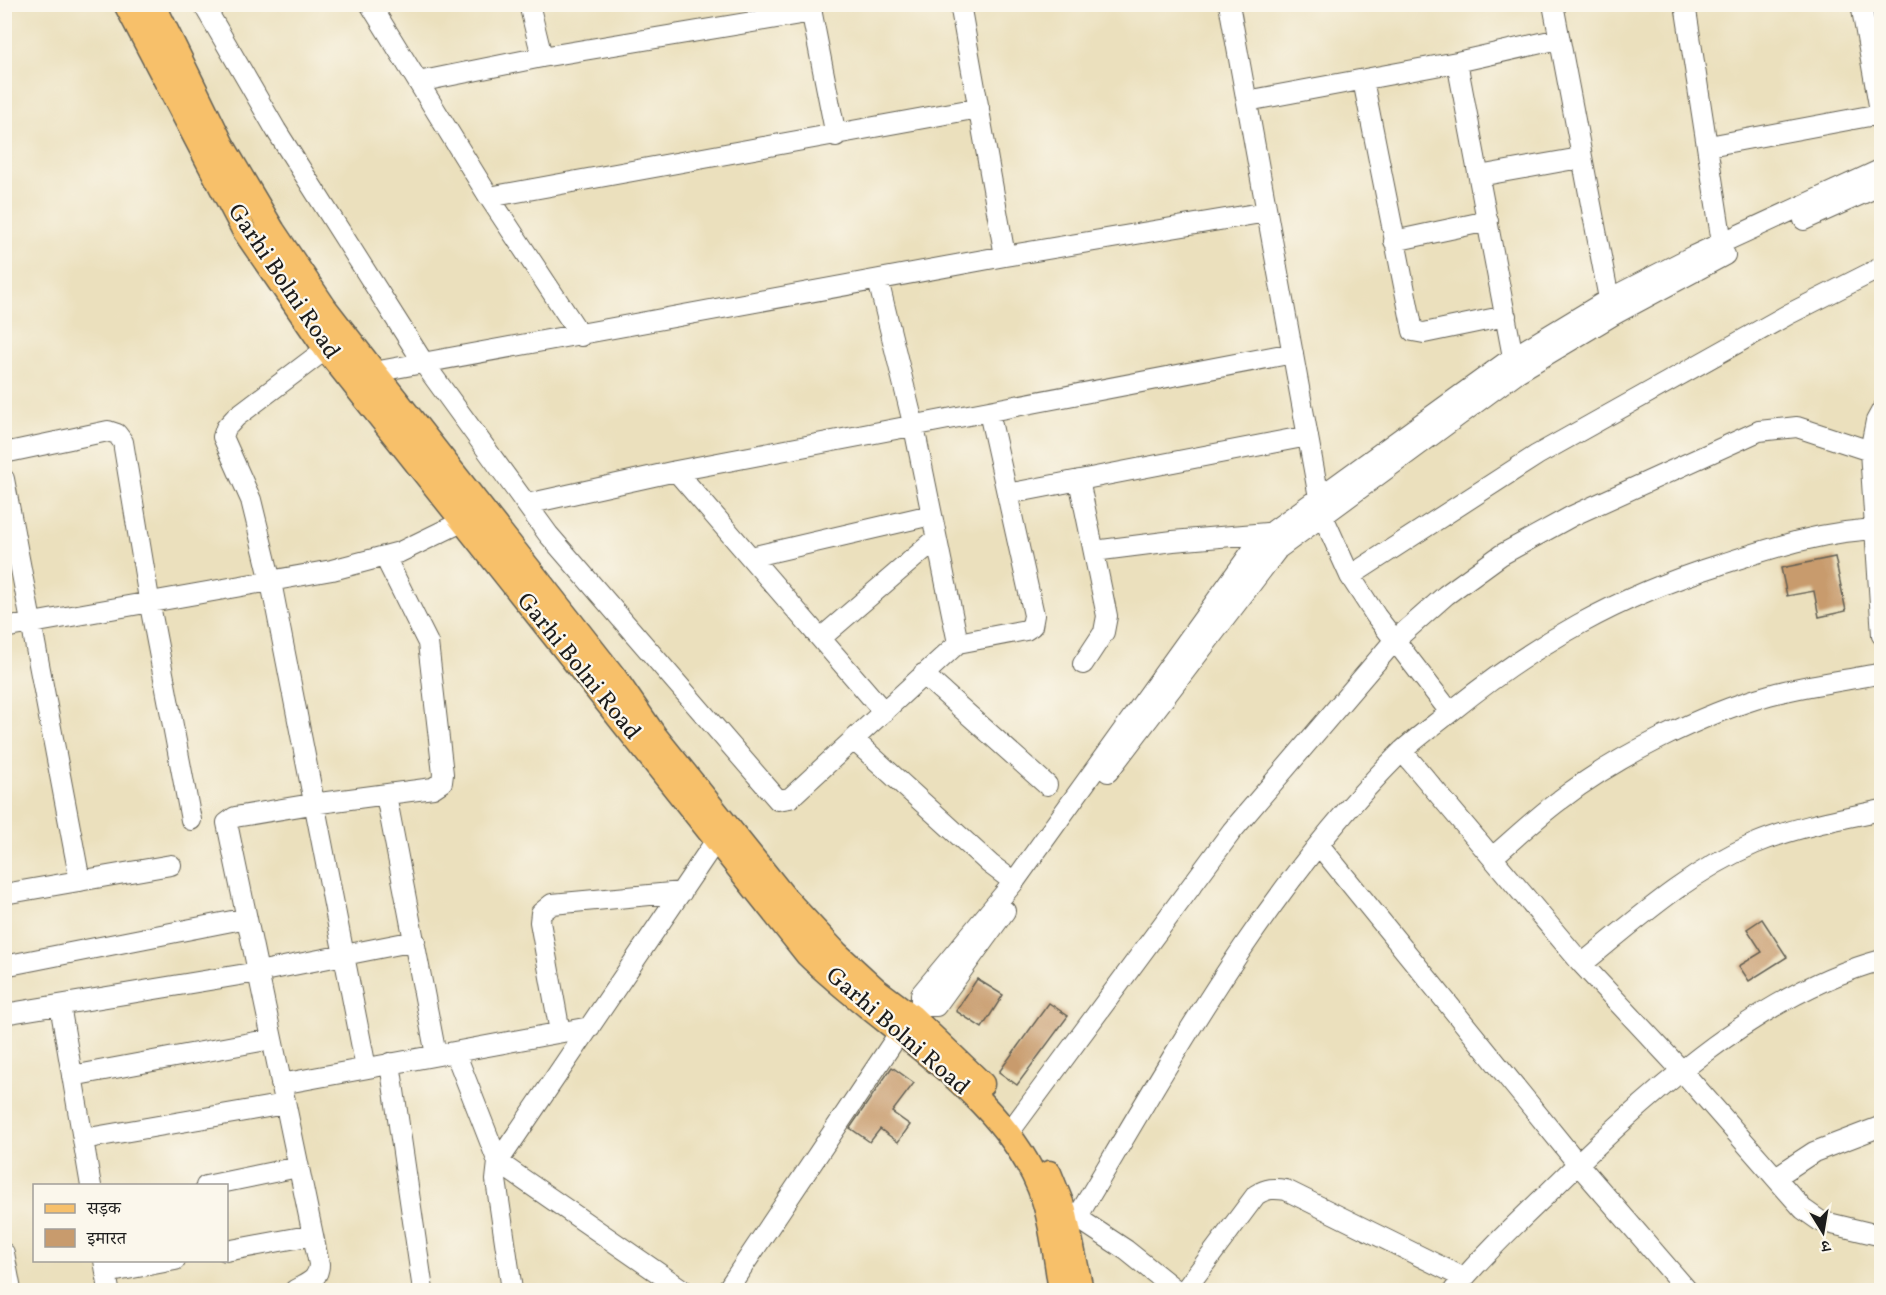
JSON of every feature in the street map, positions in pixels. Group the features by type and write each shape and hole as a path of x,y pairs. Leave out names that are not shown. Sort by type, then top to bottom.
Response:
{"main road":[{"name":"Garhi Bolni Road","path":"126,4 244,230 326,350 463,523 721,833"},
{"name":"Garhi Bolni Road","path":"153,4 222,146 267,222 324,307 484,511 808,955 828,974 910,1018 953,1078 1012,1128 1025,1159 1062,1209 1081,1290"},
{"name":"Garhi Bolni Road","path":"1061,1290 1062,1209"}],"street":[{"path":"203,4 276,130 426,365 548,534 773,797 785,801 790,798 958,643 1026,630 1034,622 989,412"},
{"path":"370,4 489,197 581,336"},
{"path":"529,4 542,57"},
{"path":"960,4 1005,256"},
{"path":"1229,4 1320,506 1350,576 1394,640 1450,712"},
{"path":"1553,4 1580,158 1609,299"},
{"path":"1684,4 1709,146 1722,243"},
{"path":"1709,146 1881,118 1879,89 1861,4"},
{"path":"417,82 811,8 836,136"},
{"path":"1247,101 1457,62 1559,39"},
{"path":"1457,62 1513,357"},
{"path":"1363,80 1413,331 1424,333 1506,316"},
{"path":"489,197 836,136 980,108"},
{"path":"1479,176 1580,158"},
{"path":"910,1018 936,1006 1259,570 1320,506 1513,357 1609,299 1881,169"},
{"path":"1094,551 1267,533 1320,506 1518,372 1615,314 1726,254 1881,185"},
{"path":"347,377 426,365 1005,256 1267,213"},
{"path":"1394,241 1488,221"},
{"path":"1350,576 1537,455 1789,314 1881,267"},
{"path":"878,280 914,427 958,643"},
{"path":"326,350 236,417 226,428 223,437 251,500 271,582 312,804 366,1068"},
{"path":"527,504 676,471 1293,353"},
{"path":"1881,410 1876,421 1870,451 1877,529 1881,634"},
{"path":"1012,1128 1233,831 1394,640 1431,607 1501,555 1572,516 1759,431 1797,427 1870,451"},
{"path":"4,453 108,431 117,434 124,449 150,605 191,820"},
{"path":"1007,494 1308,436"},
{"path":"676,471 884,712"},
{"path":"4,478 80,881"},
{"path":"1079,480 1107,625 1083,664"},
{"path":"4,628 150,605 385,557 463,523 484,511"},
{"path":"751,557 931,515"},
{"path":"1176,1290 1062,1209 1224,974 1319,845 1402,751 1450,712 1559,634 1585,619 1677,578 1815,537 1877,529"},
{"path":"727,1290 910,1018 921,994 1014,882 1248,555 1267,533"},
{"path":"821,638 936,539"},
{"path":"295,1290 314,1280 319,1273 313,1235 227,827 229,819 312,804 433,788 442,782 428,643 385,557"},
{"path":"923,674 1047,785"},
{"path":"1494,856 1561,799 1596,776 1676,731 1719,712 1770,695 1881,674"},
{"path":"854,740 990,864 1014,882"},
{"path":"1402,751 1494,856 1582,964 1683,1072 1803,1209 1820,1221 1881,1236"},
{"path":"386,795 415,941 445,1053 498,1162 683,1290"},
{"path":"1582,964 1655,905 1719,861 1754,844 1808,826 1881,810"},
{"path":"513,1290 496,1180 498,1162 721,833"},
{"path":"1319,845 1677,1287"},
{"path":"4,894 171,866"},
{"path":"560,1032 540,922 545,908 552,904 682,892"},
{"path":"4,966 247,918"},
{"path":"4,1014 258,972 415,941"},
{"path":"1185,1290 1256,1195 1266,1189 1276,1188 1286,1190 1459,1284 1578,1164 1683,1072 1746,1022 1803,990 1881,960"},
{"path":"60,1005 91,1184"},
{"path":"280,1084 590,1027"},
{"path":"72,1076 272,1039"},
{"path":"390,1063 423,1290"},
{"path":"83,1139 285,1104"},
{"path":"1776,1177 1814,1152 1881,1126"},
{"path":"211,1184 298,1167"},
{"path":"228,1251 313,1235"},
{"path":"4,1253 11,1290"},
{"path":"106,1275 166,1262"}],"building":[{"path":"1835,557 1846,611 1819,617 1814,591 1787,596 1781,568"},
{"path":"1762,919 1787,957 1749,981 1739,966 1762,952 1747,929"},
{"path":"977,979 1003,995 982,1028 956,1011"},
{"path":"1049,1003 1068,1016 1017,1085 999,1072"},
{"path":"892,1067 914,1083 892,1112 910,1125 898,1142 880,1129 870,1142 850,1128"}]}
